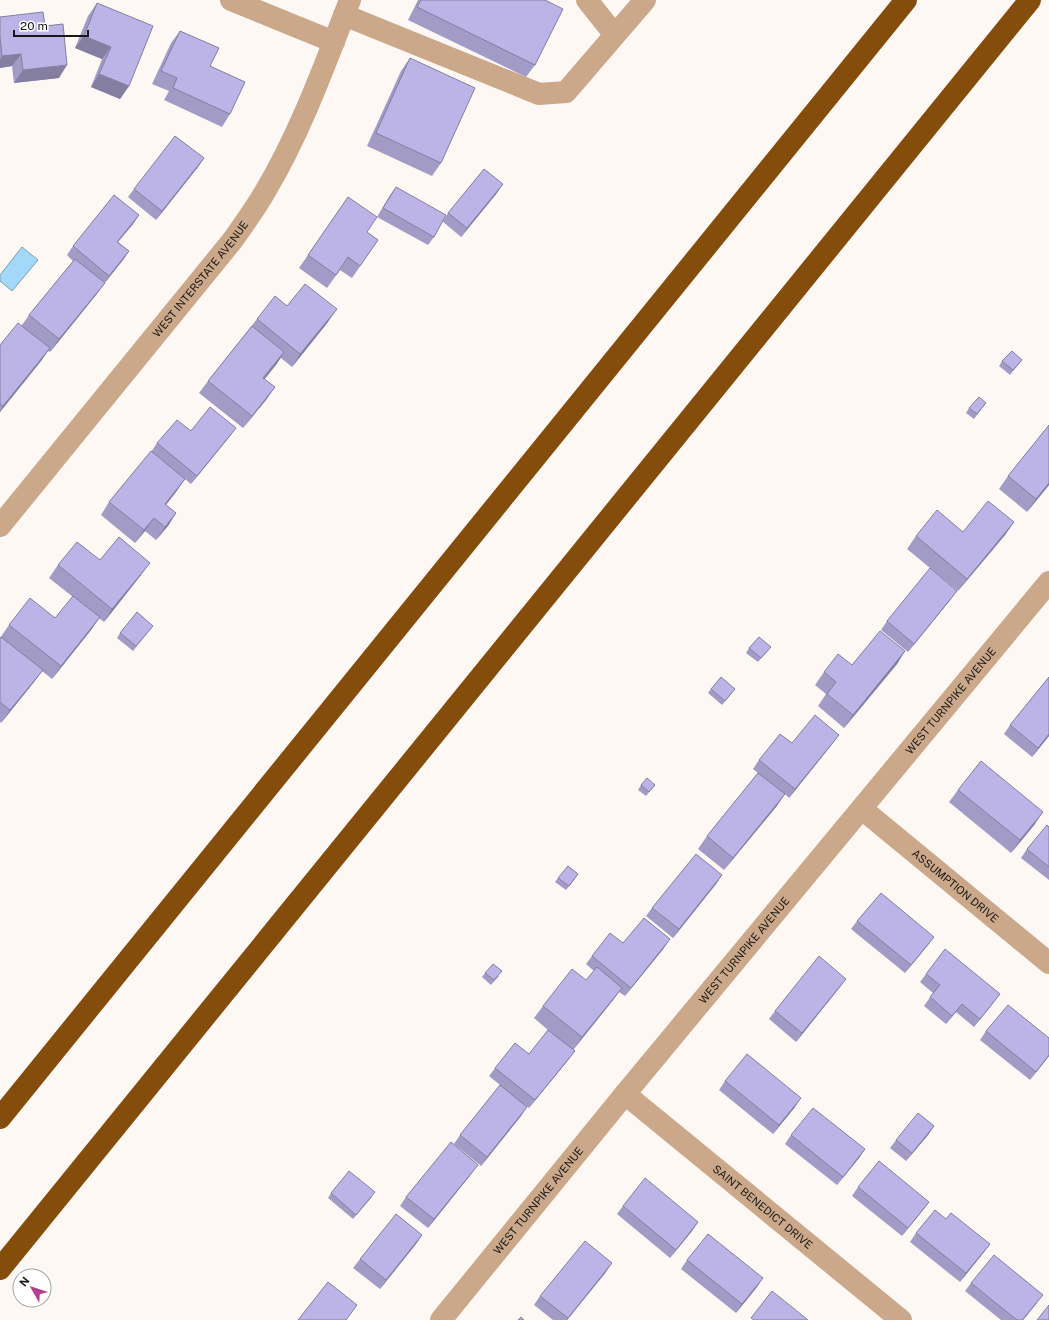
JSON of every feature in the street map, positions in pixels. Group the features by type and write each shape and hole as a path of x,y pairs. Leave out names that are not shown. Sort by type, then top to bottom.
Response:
{"highway":[{"path":"0,1118 906,0"},
{"path":"0,1269 1030,0"}],"street":[{"path":"232,0 334,42"},
{"path":"587,0 614,34"},
{"path":"347,7 539,94 566,92 614,34 645,0"},
{"name":"WEST INTERSTATE AVENUE","path":"0,526 232,241 266,191 292,142 347,7"},
{"name":"WEST TURNPIKE AVENUE","path":"441,1320 625,1094 1049,582"},
{"name":"ASSUMPTION DRIVE","path":"862,809 1049,963"},
{"name":"SAINT BENEDICT DRIVE","path":"625,1094 900,1320"}],"water":[{"path":"22,247 38,260 12,291 0,281 0,275"}],"building":[{"path":"421,0 545,0 563,9 535,65 417,7"},
{"path":"97,3 153,26 129,86 99,74 111,47 84,36"},
{"path":"43,12 45,26 63,24 67,65 23,70 21,54 2,56 0,17"},
{"path":"180,31 219,48 210,66 245,82 230,114 173,88 177,78 161,71"},
{"path":"410,58 475,88 441,163 376,133"},
{"path":"175,136 204,158 162,211 134,189"},
{"path":"484,169 503,184 467,228 448,213"},
{"path":"396,187 446,215 434,237 383,208"},
{"path":"114,195 139,215 117,242 129,251 109,276 73,246"},
{"path":"348,197 377,217 367,232 378,240 360,266 348,257 336,275 308,255"},
{"path":"75,259 105,283 59,339 29,315"},
{"path":"305,284 337,309 300,354 257,319 275,296 287,306"},
{"path":"18,323 50,348 3,406 0,404 0,345"},
{"path":"252,326 284,352 263,378 275,387 252,416 208,381"},
{"path":"1012,351 1022,360 1013,370 1002,361"},
{"path":"979,397 986,403 977,414 969,408"},
{"path":"210,407 236,428 197,476 157,443 177,420 191,431"},
{"path":"1049,425 1049,483 1036,499 1008,476"},
{"path":"151,451 185,479 165,504 176,513 165,527 154,518 144,530 109,502"},
{"path":"988,501 1014,522 967,579 916,536 937,510 963,532"},
{"path":"119,537 150,563 112,609 58,565 77,542 100,560"},
{"path":"930,568 957,591 914,644 887,621"},
{"path":"73,596 100,617 61,666 9,625 30,598 55,618"},
{"path":"137,612 153,626 136,646 120,633"},
{"path":"880,631 905,651 853,715 827,694 836,682 824,672 838,654 852,665"},
{"path":"1,637 43,670 10,710 0,702"},
{"path":"759,637 771,647 761,658 749,648"},
{"path":"721,677 735,689 725,701 711,689"},
{"path":"1049,677 1049,734 1038,748 1010,725"},
{"path":"815,715 839,735 795,789 759,760 780,734 792,743"},
{"path":"981,761 1043,812 1020,840 958,790"},
{"path":"758,773 785,794 733,858 707,836"},
{"path":"647,778 655,785 649,792 641,785"},
{"path":"1047,825 1049,827 1049,867 1027,849"},
{"path":"696,854 722,875 679,929 652,908"},
{"path":"568,866 578,874 569,886 558,878"},
{"path":"881,893 934,937 911,965 857,921"},
{"path":"644,918 670,939 631,988 592,956 610,933 623,943"},
{"path":"945,949 1000,994 980,1019 962,1004 952,1016 930,997 940,985 926,974"},
{"path":"819,956 846,979 802,1033 775,1011"},
{"path":"493,964 502,971 494,980 485,973"},
{"path":"597,967 622,988 582,1037 543,1006 572,969 586,980"},
{"path":"1008,1005 1049,1038 1049,1055 1036,1072 986,1031"},
{"path":"548,1030 575,1051 535,1100 495,1068 515,1043 529,1054"},
{"path":"747,1054 801,1098 779,1125 725,1081"},
{"path":"500,1085 527,1107 487,1157 460,1135"},
{"path":"813,1108 865,1149 843,1177 791,1135"},
{"path":"918,1113 934,1126 912,1153 896,1140"},
{"path":"451,1142 478,1165 434,1219 406,1197"},
{"path":"879,1161 929,1202 908,1228 858,1187"},
{"path":"349,1171 375,1192 356,1215 331,1193"},
{"path":"645,1178 698,1222 676,1250 623,1206"},
{"path":"935,1210 946,1219 951,1213 990,1244 966,1273 916,1233"},
{"path":"396,1214 422,1235 386,1280 360,1259"},
{"path":"708,1234 763,1278 742,1304 687,1260"},
{"path":"585,1241 612,1263 568,1318 540,1296"},
{"path":"994,1255 1043,1295 1022,1320 1017,1320 971,1283"},
{"path":"328,1282 357,1305 346,1320 298,1320"},
{"path":"772,1291 808,1320 754,1320 751,1318"},
{"path":"1049,1305 1049,1320 1037,1320"}]}
